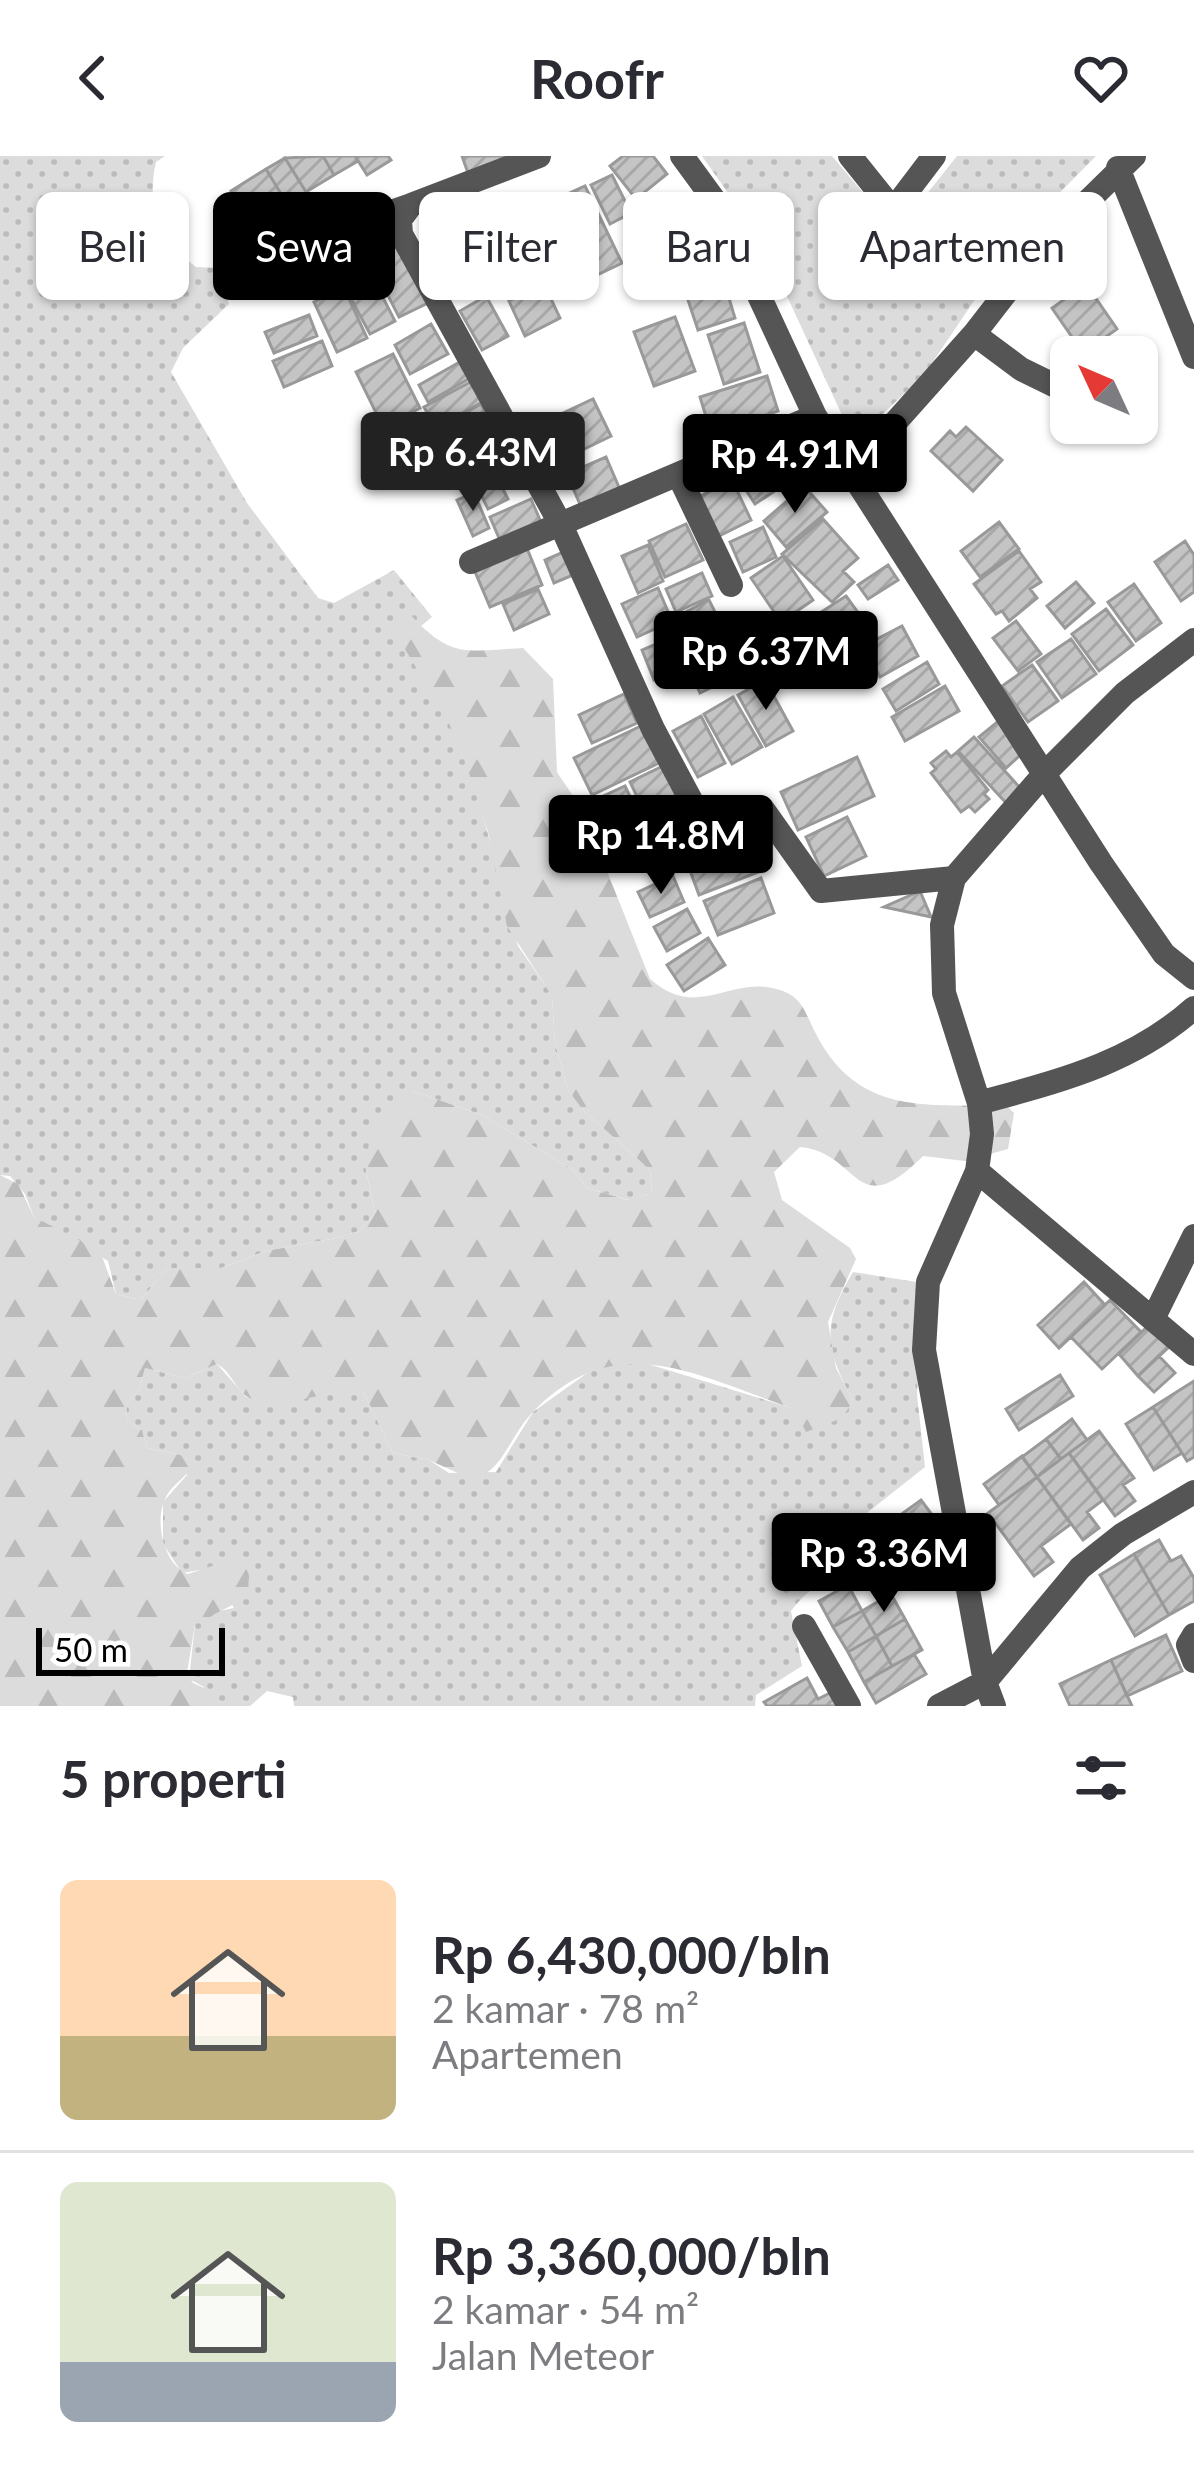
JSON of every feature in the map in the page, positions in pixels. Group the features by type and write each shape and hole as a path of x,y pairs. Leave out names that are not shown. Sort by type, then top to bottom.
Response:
{"street":[{"path":"395,211 539,156"},
{"path":"682,156 716,201 815,416 1164,954 1194,978"},
{"path":"850,156 900,218 934,156"},
{"path":"850,472 974,334 1043,244 1126,162 1194,357"},
{"path":"411,205 400,220 401,234 561,525 652,729 703,823 762,808 821,891 954,878"},
{"path":"974,334 1021,369 1050,383"},
{"path":"471,562 815,416"},
{"path":"679,476 731,585"},
{"path":"994,1706 985,1682 924,1350 928,1282 977,1171 979,1103 939,964 954,878 1045,773 1125,693 1194,640"},
{"path":"979,1103 1093,1071 1138,1050 1194,1008"},
{"path":"977,1171 1194,1354"},
{"path":"1154,1317 1194,1236"},
{"path":"939,1706 985,1682 1080,1568 1123,1534 1194,1492"},
{"path":"804,1627 849,1706"},
{"path":"1194,1635 1188,1645 1194,1661"}],"green space":[{"path":"0,156 165,156 156,162 153,192 36,192 36,300 189,300 189,261 196,267 213,268 213,300 229,304 183,348 171,372 247,503 318,598 334,603 394,570 432,617 421,626 405,610 475,786 518,946 552,995 555,1043 568,1090 582,1109 650,1170 652,1193 629,1200 587,1188 573,1170 482,1115 413,1091 365,1165 375,1213 360,1231 266,1251 221,1268 167,1268 141,1300 116,1294 108,1261 34,1217 25,1194 10,1176 0,1175"},
{"path":"702,156 832,156 862,192 818,192 818,300 975,300 924,375 854,441 789,300 794,300 794,192 727,192"},
{"path":"957,156 1096,156 1060,192 928,192"},
{"path":"405,609 433,636 457,648 523,648 553,679 557,772 583,811 650,979 684,997 762,987 787,993 802,1006 831,1058 872,1092 921,1104 1006,1105 1014,1113 1008,1149 965,1161 923,1156 883,1185 858,1180 820,1152 800,1147 774,1172 782,1200 850,1248 856,1259 828,1322 836,1368 853,1401 842,1418 806,1432 794,1409 691,1373 626,1364 594,1371 563,1387 523,1423 499,1461 473,1480 429,1460 393,1453 363,1391 263,1402 245,1395 217,1364 185,1378 145,1368 139,1390 126,1404 127,1421 142,1430 147,1448 181,1455 190,1470 170,1491 162,1508 167,1552 188,1574 233,1559 249,1567 248,1597 195,1624 187,1673 193,1683 209,1690 212,1706 0,1706 0,1175 18,1184 34,1217 100,1251 116,1294 141,1300 167,1268 221,1268 266,1251 360,1231 375,1213 365,1165 374,1117 413,1091 482,1115 573,1170 587,1188 628,1200 652,1193 650,1170 582,1109 568,1090 555,1043 552,996 507,926 488,832 466,764 448,721 393,629"},
{"path":"853,1272 923,1283 917,1395 925,1467 853,1524 852,1539 840,1562 791,1611 802,1666 756,1695 755,1706 294,1706 293,1697 267,1691 250,1706 212,1706 204,1687 189,1679 195,1624 209,1613 234,1608 211,1568 182,1573 163,1544 163,1502 187,1475 181,1455 147,1448 142,1430 127,1421 126,1404 139,1390 145,1368 185,1378 217,1364 246,1397 363,1391 393,1453 429,1460 449,1473 496,1472 533,1412 590,1371 635,1360 795,1409 806,1431 853,1401 830,1336 836,1307"}],"building":[{"path":"323,156 334,175 306,192 285,158"},
{"path":"323,156 355,156 358,161 334,175"},
{"path":"355,156 388,156 391,160 367,175"},
{"path":"462,156 503,156 505,160 468,173"},
{"path":"623,156 653,156 667,174 645,192 630,192 610,166"},
{"path":"285,158 306,192 280,192 266,169"},
{"path":"266,169 280,192 232,192"},
{"path":"612,175 623,197 623,217 610,224 599,192 591,185"},
{"path":"599,215 622,263 599,274"},
{"path":"401,244 419,280 419,300 430,302 399,317 390,300 395,300 395,247"},
{"path":"350,300 367,338 337,352 314,302"},
{"path":"352,300 384,300 395,321 370,334"},
{"path":"488,300 508,336 482,350 460,311"},
{"path":"552,300 560,318 525,336 509,301"},
{"path":"688,300 730,300 735,318 698,330"},
{"path":"1063,300 1097,300 1117,329 1107,336 1071,336 1052,308"},
{"path":"309,315 317,336 274,353 265,332"},
{"path":"675,317 695,371 654,386 634,332"},
{"path":"744,323 760,372 724,384 708,335"},
{"path":"431,324 448,354 410,374 395,345"},
{"path":"322,341 332,366 284,387 273,361"},
{"path":"393,354 420,408 383,427 356,372"},
{"path":"465,359 474,376 428,402 419,385"},
{"path":"767,376 778,411 711,433 700,397"},
{"path":"474,380 486,400 436,428 424,407"},
{"path":"593,399 611,436 578,452 561,414"},
{"path":"481,404 489,420 447,443 438,428"},
{"path":"966,427 1002,460 973,491 931,451 950,431 956,437"},
{"path":"496,441 506,460 476,474 467,454"},
{"path":"785,452 800,474 755,504 740,481"},
{"path":"606,457 621,492 582,509 567,474"},
{"path":"494,472 508,499 488,509 475,482"},
{"path":"732,480 751,520 719,536 699,497"},
{"path":"804,486 827,512 786,547 764,521"},
{"path":"474,493 489,528 473,536 457,500"},
{"path":"531,499 543,527 502,545 490,517"},
{"path":"823,519 858,558 843,571 854,582 832,602 782,554"},
{"path":"999,522 1019,549 980,577 961,551"},
{"path":"686,524 703,560 665,577 649,541"},
{"path":"763,527 776,557 743,572 730,542"},
{"path":"1185,541 1194,555 1194,592 1181,601 1155,562"},
{"path":"648,545 663,581 638,593 622,556"},
{"path":"526,546 542,585 490,607 473,567"},
{"path":"568,550 578,573 554,583 545,560"},
{"path":"1019,551 1041,582 1030,589 1037,598 1009,621 1002,611 996,614 974,584"},
{"path":"783,556 813,600 781,622 751,578"},
{"path":"888,565 898,580 868,599 858,585"},
{"path":"702,573 712,596 676,612 666,589"},
{"path":"1076,582 1094,603 1065,628 1047,606"},
{"path":"1134,584 1161,623 1136,641 1108,602"},
{"path":"658,588 672,621 637,637 622,604"},
{"path":"538,589 549,614 514,630 503,604"},
{"path":"846,596 867,625 827,649 809,620"},
{"path":"709,600 716,614 685,630 678,616"},
{"path":"1106,609 1133,645 1099,671 1072,634"},
{"path":"723,614 736,642 696,661 683,634"},
{"path":"1016,621 1041,654 1018,671 993,638"},
{"path":"902,626 918,656 880,677 864,646"},
{"path":"680,634 692,664 654,680 642,650"},
{"path":"1071,639 1096,674 1062,698 1037,662"},
{"path":"732,645 745,671 700,693 688,666"},
{"path":"927,662 939,684 896,711 883,689"},
{"path":"1032,665 1058,701 1028,722 1002,686"},
{"path":"765,680 793,731 766,746 738,695"},
{"path":"945,686 959,711 905,741 892,717"},
{"path":"624,694 637,723 592,743 579,715"},
{"path":"733,697 762,747 732,764 704,714"},
{"path":"701,716 725,763 698,777 673,731"},
{"path":"1001,719 1027,749 1006,768 979,737"},
{"path":"641,726 659,763 592,795 574,758"},
{"path":"974,737 1022,790 1007,804 958,751"},
{"path":"946,751 951,757 957,752 988,790 984,794 989,799 975,812 969,806 961,812 931,773 936,769 931,763"},
{"path":"857,757 874,796 798,830 781,792"},
{"path":"665,765 689,813 653,830 630,782"},
{"path":"625,786 648,835 620,848 597,799"},
{"path":"847,817 866,856 824,876 806,837"},
{"path":"749,841 761,871 699,895 688,865"},
{"path":"673,876 684,902 650,917 638,892"},
{"path":"761,878 774,913 718,935 704,901"},
{"path":"920,891 931,917 884,907"},
{"path":"687,909 700,933 667,951 654,927"},
{"path":"708,938 725,965 684,991 667,965"},
{"path":"1084,1282 1105,1305 1059,1348 1038,1325"},
{"path":"1110,1300 1141,1332 1102,1369 1071,1337"},
{"path":"1149,1325 1169,1347 1138,1376 1119,1354"},
{"path":"1159,1356 1175,1373 1154,1392 1138,1376"},
{"path":"1060,1375 1073,1396 1019,1430 1006,1409"},
{"path":"1194,1381 1194,1457 1187,1461 1153,1407"},
{"path":"1153,1407 1182,1453 1154,1470 1126,1424"},
{"path":"1072,1419 1087,1440 1061,1459 1046,1439"},
{"path":"1099,1431 1134,1478 1123,1485 1135,1501 1115,1516 1069,1453"},
{"path":"1046,1439 1061,1459 1037,1477 1022,1457"},
{"path":"1069,1453 1103,1500 1087,1512 1099,1528 1083,1540 1037,1477"},
{"path":"1022,1456 1037,1477 999,1505 984,1484"},
{"path":"1037,1477 1071,1524 1041,1546 1053,1562 1034,1576 988,1513"},
{"path":"921,1500 941,1527 911,1548 892,1521"},
{"path":"1159,1540 1171,1561 1181,1556 1194,1578 1194,1601 1169,1615 1134,1554"},
{"path":"1134,1554 1169,1615 1135,1636 1100,1575"},
{"path":"848,1585 862,1611 833,1627 819,1601"},
{"path":"891,1594 905,1619 876,1636 862,1611"},
{"path":"862,1611 876,1636 848,1652 833,1627"},
{"path":"905,1619 922,1650 892,1666 876,1636"},
{"path":"1166,1635 1182,1671 1127,1696 1111,1660"},
{"path":"876,1636 892,1666 864,1682 848,1652"},
{"path":"914,1654 926,1674 876,1703 864,1682"},
{"path":"1111,1660 1132,1706 1070,1706 1060,1684"},
{"path":"807,1678 818,1699 834,1691 842,1706 767,1706 764,1702"}]}
